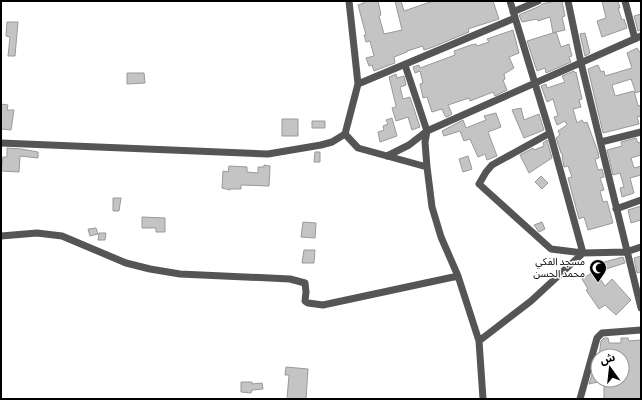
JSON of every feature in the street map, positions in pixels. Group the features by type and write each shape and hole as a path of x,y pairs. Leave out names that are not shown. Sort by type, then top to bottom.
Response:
{"street":[{"path":"1,142 268,154 332,142 345,134 358,84 350,1"},
{"path":"510,1 550,133 583,253"},
{"path":"358,84 405,65 514,15 538,1"},
{"path":"568,1 581,63 602,142 626,252 641,308"},
{"path":"387,156 409,144 427,131 638,37 625,1"},
{"path":"405,65 427,131 427,167 432,207 441,237 458,276 479,341 483,399"},
{"path":"602,142 641,132"},
{"path":"550,133 492,165 479,184 551,248 583,253 626,252 641,247"},
{"path":"345,134 358,148 427,167"},
{"path":"616,209 641,200"},
{"path":"1,236 37,233 62,236 126,263 180,274 290,279 305,283 305,301 308,303 323,305 458,276"},
{"path":"479,341 531,301 583,253"},
{"path":"580,399 597,338 602,333 641,330"}],"building":[{"path":"363,1 378,1 381,15 379,16 384,34 402,30 395,1 401,1 404,11 433,1 493,1 499,19 468,29 469,32 433,47 424,50 423,46 407,51 394,57 395,63 374,71 372,65 369,66 366,58 374,56 370,41 366,42 364,35 366,35 358,5 364,3"},
{"path":"562,1 565,16 562,17 565,30 556,32 561,47 569,44 572,56 569,57 571,62 546,73 545,68 537,71 527,41 553,33 550,17 538,21 537,19 522,22 519,15 542,4"},
{"path":"602,1 618,1 620,8 618,8 622,20 624,19 627,28 602,37 597,21 606,18"},
{"path":"641,14 641,30 638,31 634,16"},
{"path":"7,22 18,22 15,56 8,56 10,37 6,36"},
{"path":"513,30 519,53 509,57 514,68 504,74 505,79 503,80 507,90 495,96 493,92 470,101 469,98 448,105 452,114 447,117 442,109 432,112 427,97 423,98 420,84 423,83 420,71 415,73 413,67 419,65 420,68 455,55 454,51 471,45 476,44 477,46 489,42 487,39"},
{"path":"585,33 590,53 585,56 580,34"},
{"path":"637,48 641,54 641,91 636,93 631,79 612,85 615,96 634,91 638,106 641,105 641,116 637,117 639,124 603,133 588,69 598,65 601,72 604,71 605,76 632,68 627,53"},
{"path":"574,71 575,73 576,72 582,99 579,100 581,107 573,109 577,123 582,120 584,123 587,122 598,152 599,158 595,159 598,170 602,169 604,177 600,178 604,190 600,191 603,202 607,201 613,223 588,230 584,217 579,219 568,178 572,177 568,166 564,167 563,155 556,138 560,135 558,131 567,125 565,121 557,125 554,117 558,116 553,99 547,102 541,86 546,84 547,88 565,82 562,76"},
{"path":"127,73 144,73 145,83 127,84"},
{"path":"396,74 397,78 404,76 406,85 400,87 403,99 410,97 420,127 412,130 408,117 396,121 392,108 396,106 389,77"},
{"path":"1,104 8,105 7,110 14,110 11,130 1,129"},
{"path":"521,108 524,120 539,114 544,130 524,138 512,110"},
{"path":"496,113 501,127 488,132 497,156 487,160 485,154 478,157 470,139 464,141 460,131 444,136 442,131 463,120 466,128 486,120 484,116"},
{"path":"392,118 397,136 380,142 378,132 384,130 383,126 388,124 386,120"},
{"path":"282,119 298,119 298,136 282,136"},
{"path":"312,121 325,121 325,128 312,128"},
{"path":"636,138 638,143 641,142 641,155 631,158 634,168 641,166 641,175 630,178 634,193 622,197 620,188 624,187 620,173 613,175 607,150 622,146 621,142"},
{"path":"547,140 552,158 529,173 520,155 533,148 534,150 544,146 543,143"},
{"path":"7,148 38,152 38,158 20,156 19,172 1,171 3,157 7,157"},
{"path":"315,152 320,152 320,162 314,162"},
{"path":"468,156 472,169 463,172 459,159"},
{"path":"264,165 270,166 269,186 241,185 241,189 230,190 222,188 223,171 228,172 229,166 247,167 247,172 258,173 258,167 264,167"},
{"path":"541,176 548,183 542,189 535,182"},
{"path":"113,198 121,198 119,211 113,211"},
{"path":"641,206 641,220 631,223 628,210"},
{"path":"142,217 165,218 165,232 156,232 156,228 142,228"},
{"path":"303,222 316,223 315,238 301,237"},
{"path":"542,222 545,229 539,232 534,225"},
{"path":"96,228 98,234 90,236 88,229"},
{"path":"99,233 106,233 105,240 98,240"},
{"path":"304,250 315,250 314,263 302,263"},
{"path":"641,256 641,272 637,273 634,258"},
{"path":"623,257 625,263 606,269 604,262"},
{"path":"595,271 605,286 612,279 631,300 616,315 605,305 599,309 586,290 588,289 582,279"},
{"path":"604,338 608,338 609,343 621,343 621,338 628,338 629,341 641,340 641,399 604,399 604,388 630,388 630,348 600,348 601,341"},
{"path":"286,367 308,369 306,399 287,399 289,375 285,375"},
{"path":"241,382 252,382 252,384 262,383 263,389 252,390 251,393 241,392"}],"place":[{"name":"مسجد الفكي محمد الحسن","path":"598,283"}]}
